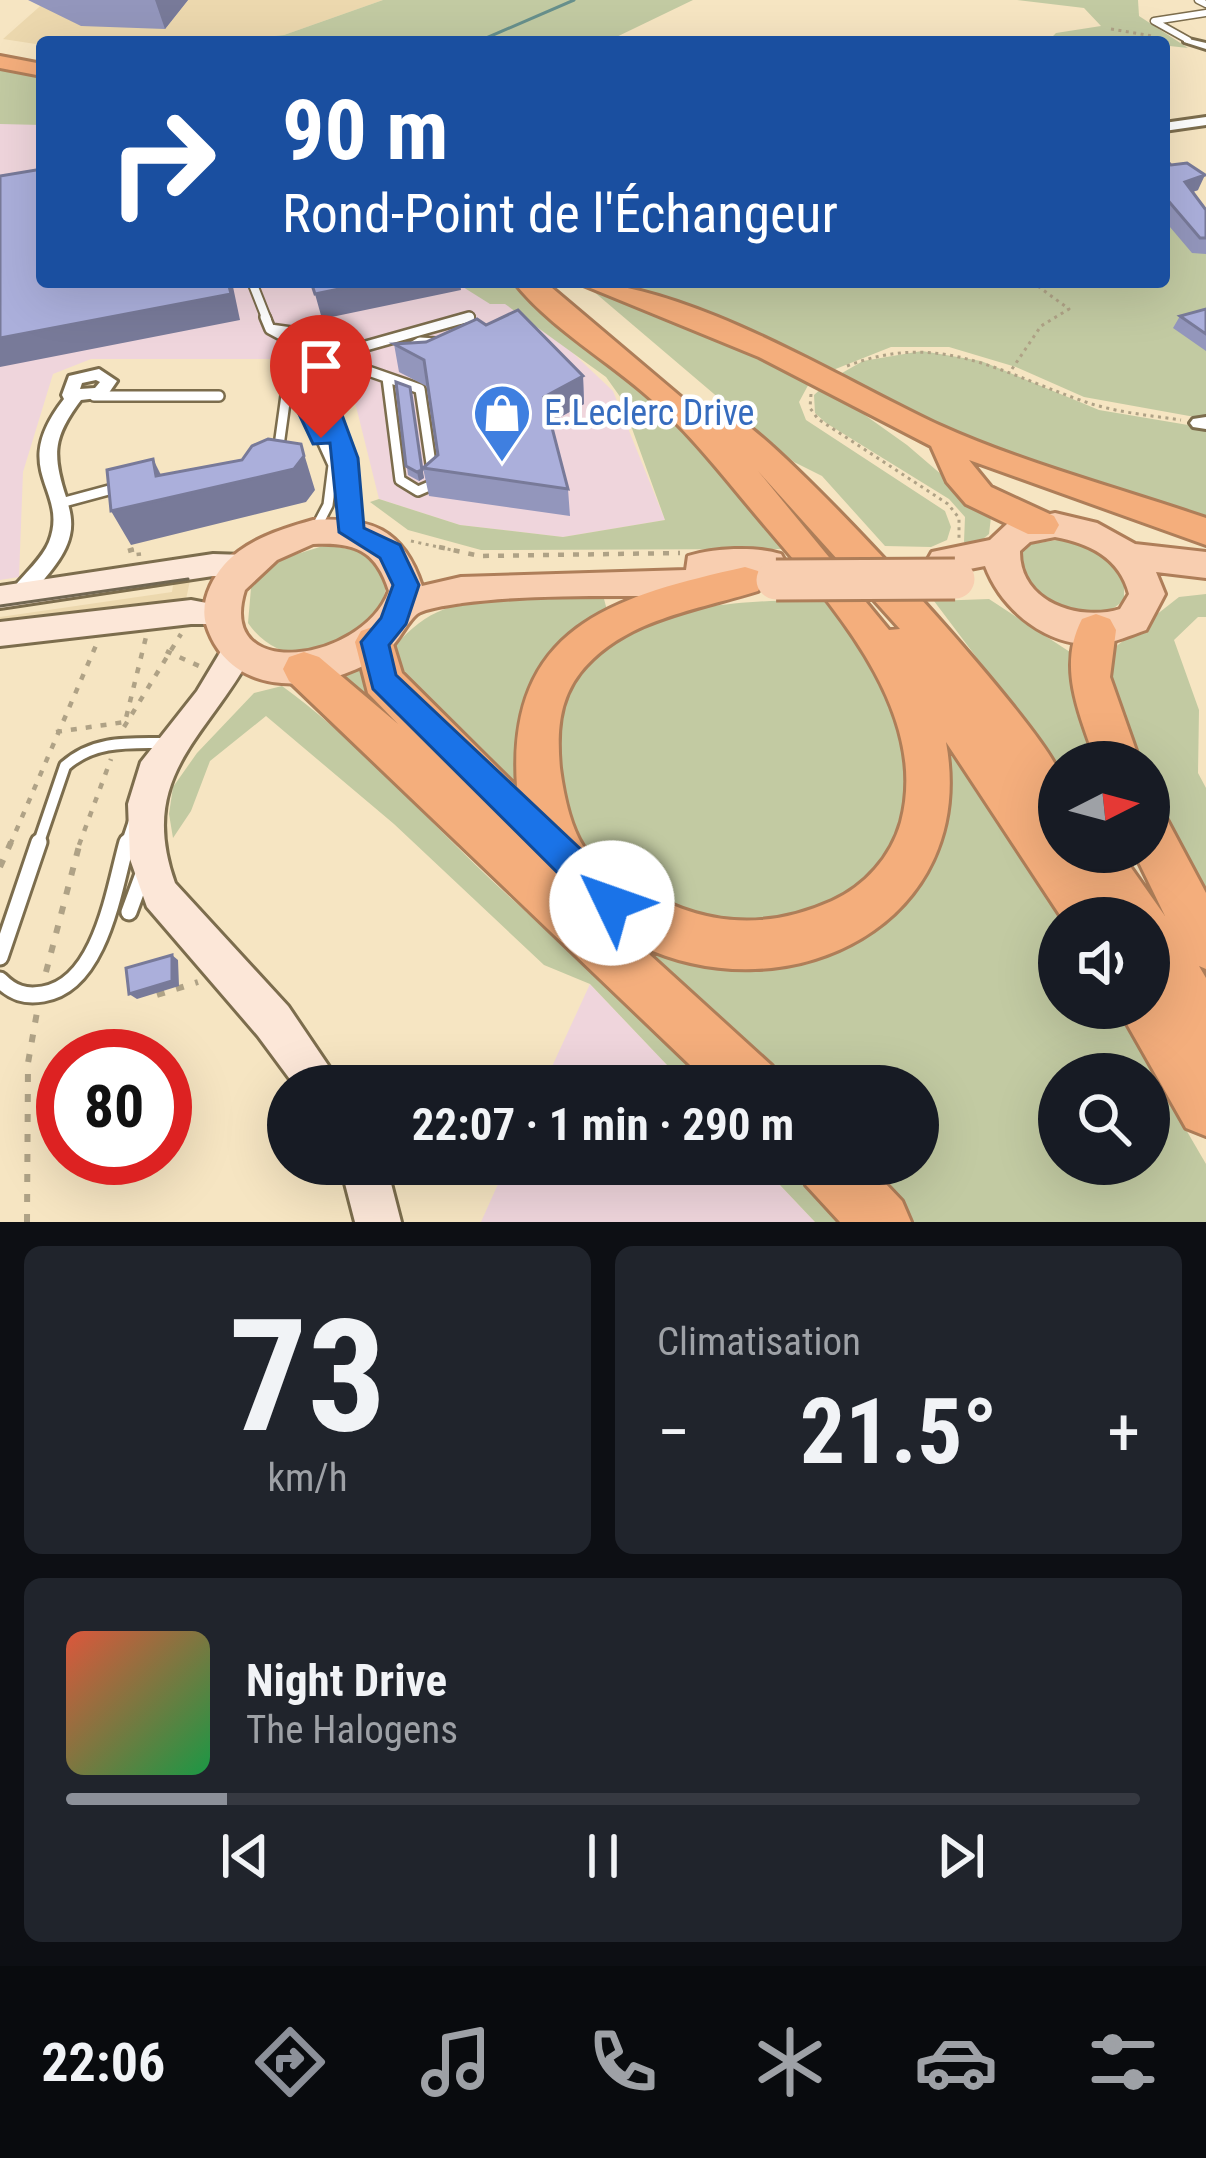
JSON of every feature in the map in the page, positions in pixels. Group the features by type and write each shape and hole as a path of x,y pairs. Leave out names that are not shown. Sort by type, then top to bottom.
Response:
{"highway":[{"path":"0,52 36,60"},
{"path":"0,62 36,69"},
{"path":"535,288 666,395 810,542 939,696 1077,897"},
{"path":"568,288 632,335 742,436 871,572 999,722 1038,777"},
{"path":"605,288 770,352 945,439 1206,532"},
{"path":"945,439 950,465 973,492 1041,525"},
{"path":"375,642 383,681 612,903 665,932 746,947 801,938 850,919 892,890 919,847 931,783 920,731 899,683 850,611 725,454"},
{"path":"568,862 541,803 534,759 538,712 554,678 581,645 622,614 669,596 764,575"},
{"path":"1096,630 1089,677 1111,741"},
{"path":"270,662 339,696 730,1065"},
{"path":"1170,873 1206,944"},
{"path":"1170,968 1206,1027"},
{"path":"1158,1029 1206,1108"},
{"path":"847,1185 881,1222"}],"main road":[{"path":"405,570 375,642 342,660 270,662 205,621 245,566 288,539 313,532 351,532 391,551 405,570 461,590 952,561 1004,569 1053,621 1096,630 1133,620 1147,594 1141,574 1126,555 1086,531 1041,525 1019,531 1004,569"},
{"path":"1126,555 1206,565"},
{"path":"1147,594 1206,583"}],"street":[{"path":"1188,40 1206,46"},
{"path":"1170,127 1206,121"},
{"path":"11,595 62,535 45,464 61,411 84,396"},
{"path":"11,595 213,565 245,566"},
{"path":"0,634 191,612 205,621"},
{"path":"270,662 208,701 162,758 146,804 148,859 160,894 273,1021 305,1065"},
{"path":"368,1185 378,1222"}],"lane":[{"path":"1188,40 1154,21 1206,9 1198,0"},
{"path":"254,288 270,329 313,352 334,344"},
{"path":"270,329 355,349 470,317"},
{"path":"391,339 410,346 426,341 440,346 439,356 425,362 407,356 410,346"},
{"path":"279,458 288,381 314,371 332,374 354,366 359,357 355,349"},
{"path":"313,352 309,412 333,465 328,505 313,532"},
{"path":"387,379 400,480 418,491 434,484 420,389 425,362"},
{"path":"354,366 420,389"},
{"path":"332,374 327,404 346,458 351,532"},
{"path":"84,396 111,400 219,396"},
{"path":"57,504 109,490"},
{"path":"0,957 65,766 87,749 117,745 162,758 121,852 93,953 78,978 40,997 13,993 0,980"},
{"path":"129,912 148,859"}],"path":[{"path":"1012,369 1041,326 1069,309 1040,288"},
{"path":"834,372 860,359 920,349 1012,369 1081,400 1202,423"},
{"path":"818,384 809,397 818,419 948,503 959,518 952,561"},
{"path":"405,570 480,556 691,553"},
{"path":"27,1222 28,1063 40,997 85,824 117,745 166,651 205,621"},
{"path":"56,732 125,722 148,632"},
{"path":"0,867 100,638"},
{"path":"157,995 198,982 216,959"}],"shaded area":[{"path":"47,0 383,0 275,36 36,36 36,44 3,39"},
{"path":"0,123 36,124 36,288 494,288 521,304 613,391 665,520 563,537 460,525 379,499 351,386 306,359 91,359 53,374 23,472 19,577 0,580"},
{"path":"191,576 185,604 0,626 0,617 172,592 173,585 0,610 0,604"},
{"path":"590,984 667,1065 553,1065"},
{"path":"498,1185 780,1185 815,1222 481,1222"}],"green space":[{"path":"383,0 693,0 618,36 275,36"},
{"path":"1017,0 1138,0 1139,16 1170,36 1053,36 1101,26 1084,8"},
{"path":"0,68 36,75 36,125 0,124"},
{"path":"1170,203 1206,211 1206,419 1084,397 1016,367 949,347 891,347 828,372 632,288 1170,288"},
{"path":"465,288 523,288 530,293 666,412 784,549 481,550 408,530 370,502 379,499 460,525 563,537 665,520 621,398 606,377 505,304 490,304"},
{"path":"593,291 812,378 799,402 806,420 945,511 951,527 947,540 931,547 885,546 822,476 794,462"},
{"path":"922,351 981,361 1099,410 1200,427 1206,432 1206,523 954,435 835,377 863,361"},
{"path":"824,386 907,445 991,517 989,534 976,545 964,542 965,517 949,499 826,423 815,413 814,395"},
{"path":"1070,538 1102,552 1124,575 1124,600 1097,614 1083,614 1056,605 1020,578 1019,554 1026,545"},
{"path":"323,546 366,555 384,574 383,598 367,623 341,643 310,653 277,648 248,623 251,588 281,559"},
{"path":"1206,594 1206,617 1198,617 1174,640 1199,710 1198,773 1206,788 1206,902 1170,831 1170,741 1129,741 1100,659 1179,597"},
{"path":"503,598 604,599 607,610 518,795 399,675 395,646 419,623 443,610"},
{"path":"989,599 1073,654 1102,741 1039,741 934,601"},
{"path":"823,600 880,678 908,745 910,768 900,828 871,872 829,902 778,917 723,918 668,906 619,880 579,840 550,779 553,734 582,665 607,642 676,613 755,602"},
{"path":"367,659 682,947 895,908 924,715 956,749 966,773 1046,897 1038,897 1038,1029 1127,1029 1141,1053 1038,1053 1038,1185 1170,1185 1170,1102 1206,1164 1206,1222 901,1222 862,1185 939,1185 939,1065 736,1065 332,676"},
{"path":"282,686 313,710 693,1065 667,1065 590,984 544,965 394,824 266,716 210,761 191,811 173,838 169,814 173,787 197,753 254,693"},
{"path":"780,1185 818,1185 856,1222 815,1222"}],"building":[{"path":"1187,163 1205,175 1185,182 1206,210 1206,238 1200,238 1170,203 1170,164"},
{"path":"36,170 36,288 230,288 231,294 0,338 0,176"},
{"path":"313,288 344,288 315,294"},
{"path":"1206,309 1206,334 1180,316"},
{"name":"E.Leclerc Drive","path":"518,310 583,376 544,397 568,489 423,468 438,455 424,360 394,344 426,342 477,319 486,325"},
{"path":"396,382 410,387 422,470 417,472 406,466"},
{"path":"268,439 301,444 304,456 294,469 111,511 107,470 153,459 156,476 242,460 252,446"},
{"path":"172,955 172,981 129,994 126,968"}],"waterway":[{"path":"491,36 574,0"}],"tram line":[{"path":"0,606 188,579"}],"place":[{"name":"E.Leclerc Drive","path":"502,464"}],"route":[{"path":"321,438 309,412 317,373 332,374 327,404 346,458 351,532 391,551 406,585 403,604 375,642 376,667 383,681 612,903"}]}
